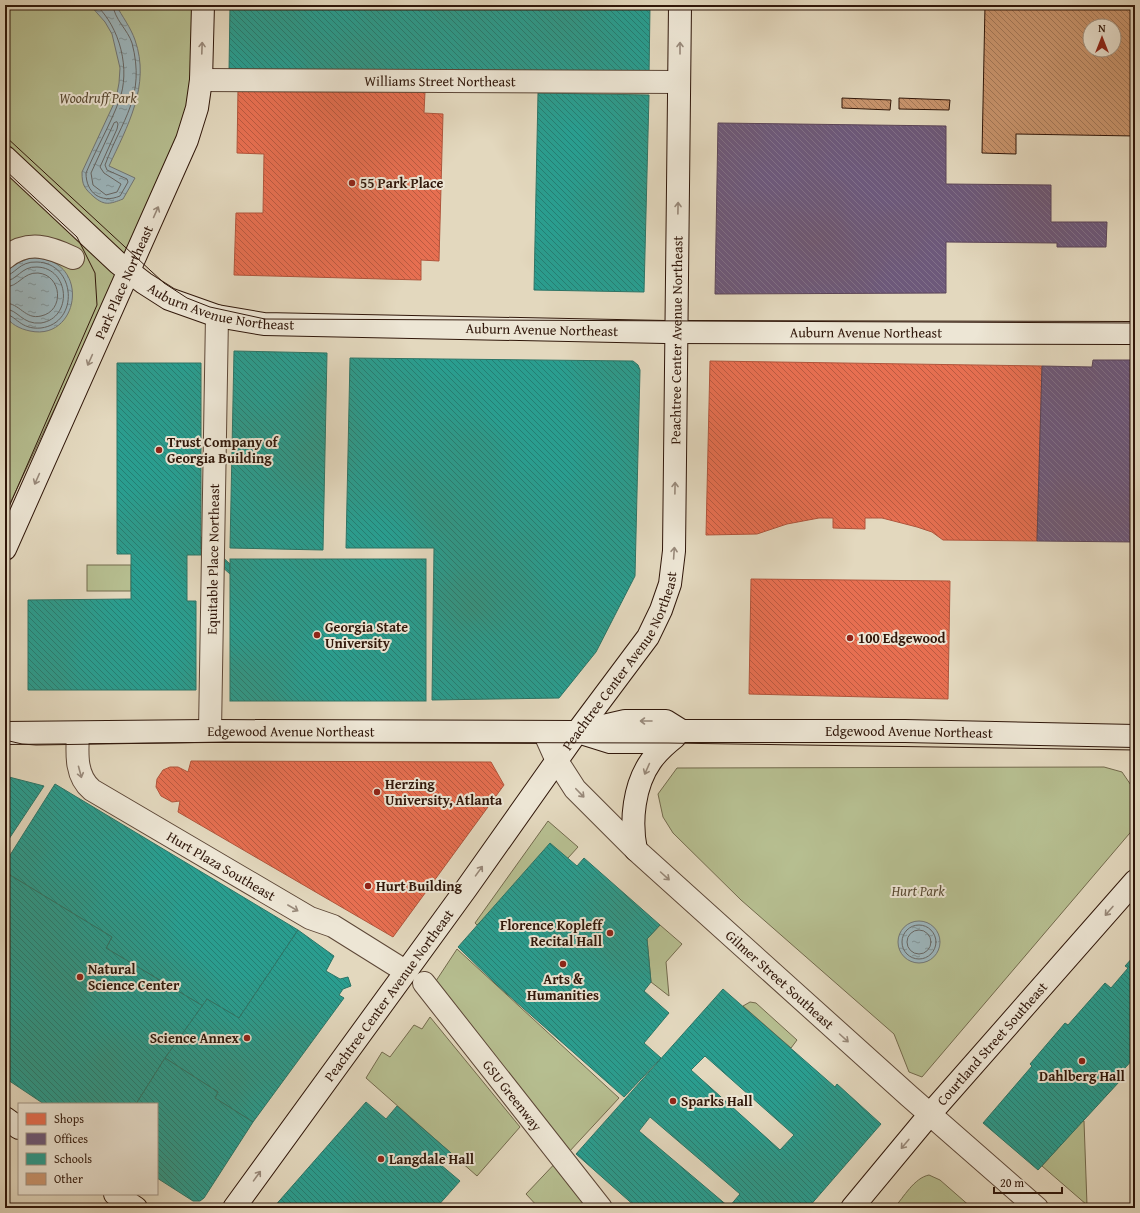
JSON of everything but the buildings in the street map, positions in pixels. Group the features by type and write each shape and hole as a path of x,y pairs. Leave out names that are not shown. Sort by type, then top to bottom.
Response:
{"street":[{"name":"Park Place Northeast","path":"5,549 187,140 196,108 201,80 203,5"},
{"name":"Peachtree Center Avenue Northeast","path":"234,1208 577,732 648,637 662,610 670,584 674,552 678,331 680,5"},
{"name":"Williams Street Northeast","path":"201,80 679,82"},
{"name":"Auburn Avenue Northeast","path":"5,157 15,172 129,273 170,299 217,316 264,324 678,331 1135,333"},
{"path":"5,258 20,249 37,246 53,249 73,258"},
{"name":"Equitable Place Northeast","path":"210,731 217,316"},
{"name":"Edgewood Avenue Northeast","path":"5,733 210,731 577,732 625,721 666,721 682,731 897,731 1131,741"},
{"path":"636,850 633,836 636,797 649,765 660,749 682,731"},
{"name":"Gilmer Street Southeast","path":"544,732 557,761 575,789 636,850 1037,1208"},
{"name":"Hurt Plaza Southeast","path":"78,733 79,772 85,784 92,790 310,918 333,926 405,971"},
{"name":"Courtland Street Southeast","path":"852,1208 930,1114 1135,881"},
{"name":"GSU Greenway","path":"424,983 601,1208"},
{"path":"5,1118 18,1127"},
{"path":"116,1195 136,1208"}],"green space":[{"name":"Woodruff Park","path":"5,5 208,5 190,120 5,514"},
{"path":"87,565 131,565 131,591 87,591"},
{"name":"Hurt Park","path":"1104,767 1122,772 1135,791 1135,827 922,1077 909,1072 894,1034 741,900 673,833 663,817 658,794 677,768"},
{"path":"548,821 578,847 568,858 477,925 475,923"},
{"path":"660,925 682,944 666,962 669,996 651,982 647,939"},
{"path":"457,949 619,1098 568,1153 432,987"},
{"path":"750,1002 756,1003 797,1040 791,1048 743,1006"},
{"path":"430,1017 520,1127 477,1176 366,1078 382,1052 390,1057 414,1025 422,1029"},
{"path":"1082,1121 1084,1121 1087,1205 1042,1166"},
{"path":"561,1157 601,1208 539,1208 526,1194"},
{"path":"929,1175 940,1180 972,1208 894,1208 914,1184"}],"water":[{"path":"90,5 116,5 135,40 139,57 139,89 135,105 109,166 135,178 123,199 111,203 101,202 94,197 86,189 82,180 82,172 116,99 120,68 112,34 105,22"},
{"path":"30,258 50,261 63,270 71,283 72,298 69,312 60,324 47,331 30,331 23,329 12,323 5,315 5,275 13,265"},
{"path":"915,921 923,921 931,924 937,930 940,942 937,954 931,960 923,963 915,963 907,960 901,954 898,946 898,938 901,930 907,924"}],"tram line":[{"path":"5,136 164,283 187,298 210,307 265,319 1135,323"},
{"path":"5,170 77,237 95,273 97,305 5,516"},
{"path":"5,740 22,744 36,745 226,742 668,743 1135,750"}],"place":[{"name":"55 Park Place","path":"352,183"},
{"name":"Trust Company of Georgia Building","path":"159,450"},
{"name":"Georgia State University","path":"317,635"},
{"name":"100 Edgewood","path":"850,638"},
{"name":"Herzing University, Atlanta","path":"377,792"},
{"name":"Hurt Building","path":"368,886"},
{"name":"Florence Kopleff Recital Hall","path":"610,933"},
{"name":"Arts & Humanities","path":"563,964"},
{"name":"Natural Science Center","path":"80,977"},
{"name":"Science Annex","path":"247,1038"},
{"name":"Dahlberg Hall","path":"1082,1061"},
{"name":"Sparks Hall","path":"673,1101"},
{"name":"Langdale Hall","path":"381,1159"}]}
